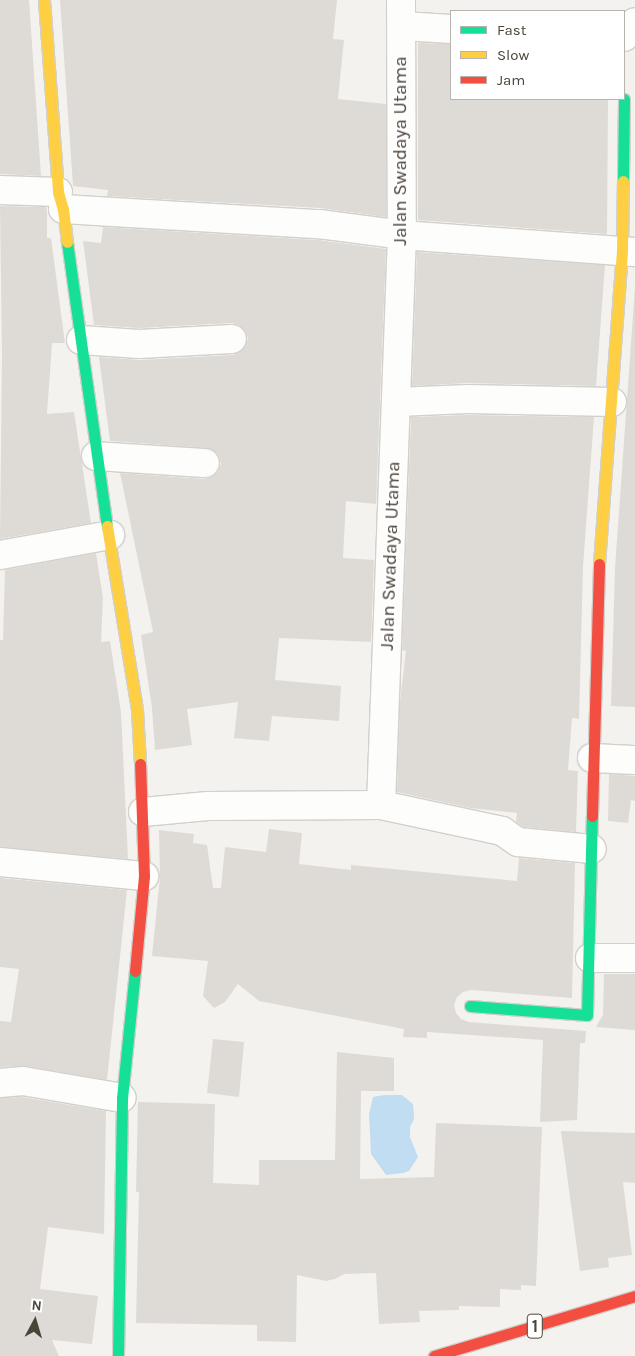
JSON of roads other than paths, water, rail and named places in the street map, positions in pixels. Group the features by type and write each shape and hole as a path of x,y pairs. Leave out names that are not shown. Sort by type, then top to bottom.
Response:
{"main road":[{"path":"44,0 61,200 96,456 137,710 143,812 144,876 122,1098 118,1356"},
{"path":"470,1006 587,1014 590,958 592,758 599,567 612,402 628,251 624,100"},
{"name":"1","path":"434,1356 635,1296"}],"street":[{"path":"401,13 450,29"},
{"name":"Jalan Swadaya Utama","path":"382,805 402,235 401,13"},
{"path":"625,33 626,29 635,22"},
{"path":"0,190 61,200 318,224 402,235 628,251"},
{"path":"81,340 140,344 232,340"},
{"path":"397,402 468,399 612,402"},
{"path":"96,456 205,463"},
{"path":"0,555 110,535"},
{"path":"592,758 635,760"},
{"path":"143,812 208,806 382,805 502,831 518,842 592,849"},
{"path":"0,862 144,876"},
{"path":"590,958 635,958"},
{"path":"0,1083 23,1082 122,1098"}],"water":[{"path":"402,1095 413,1104 414,1119 410,1127 410,1137 418,1157 409,1171 403,1173 386,1175 371,1154 369,1114 373,1097"}]}
